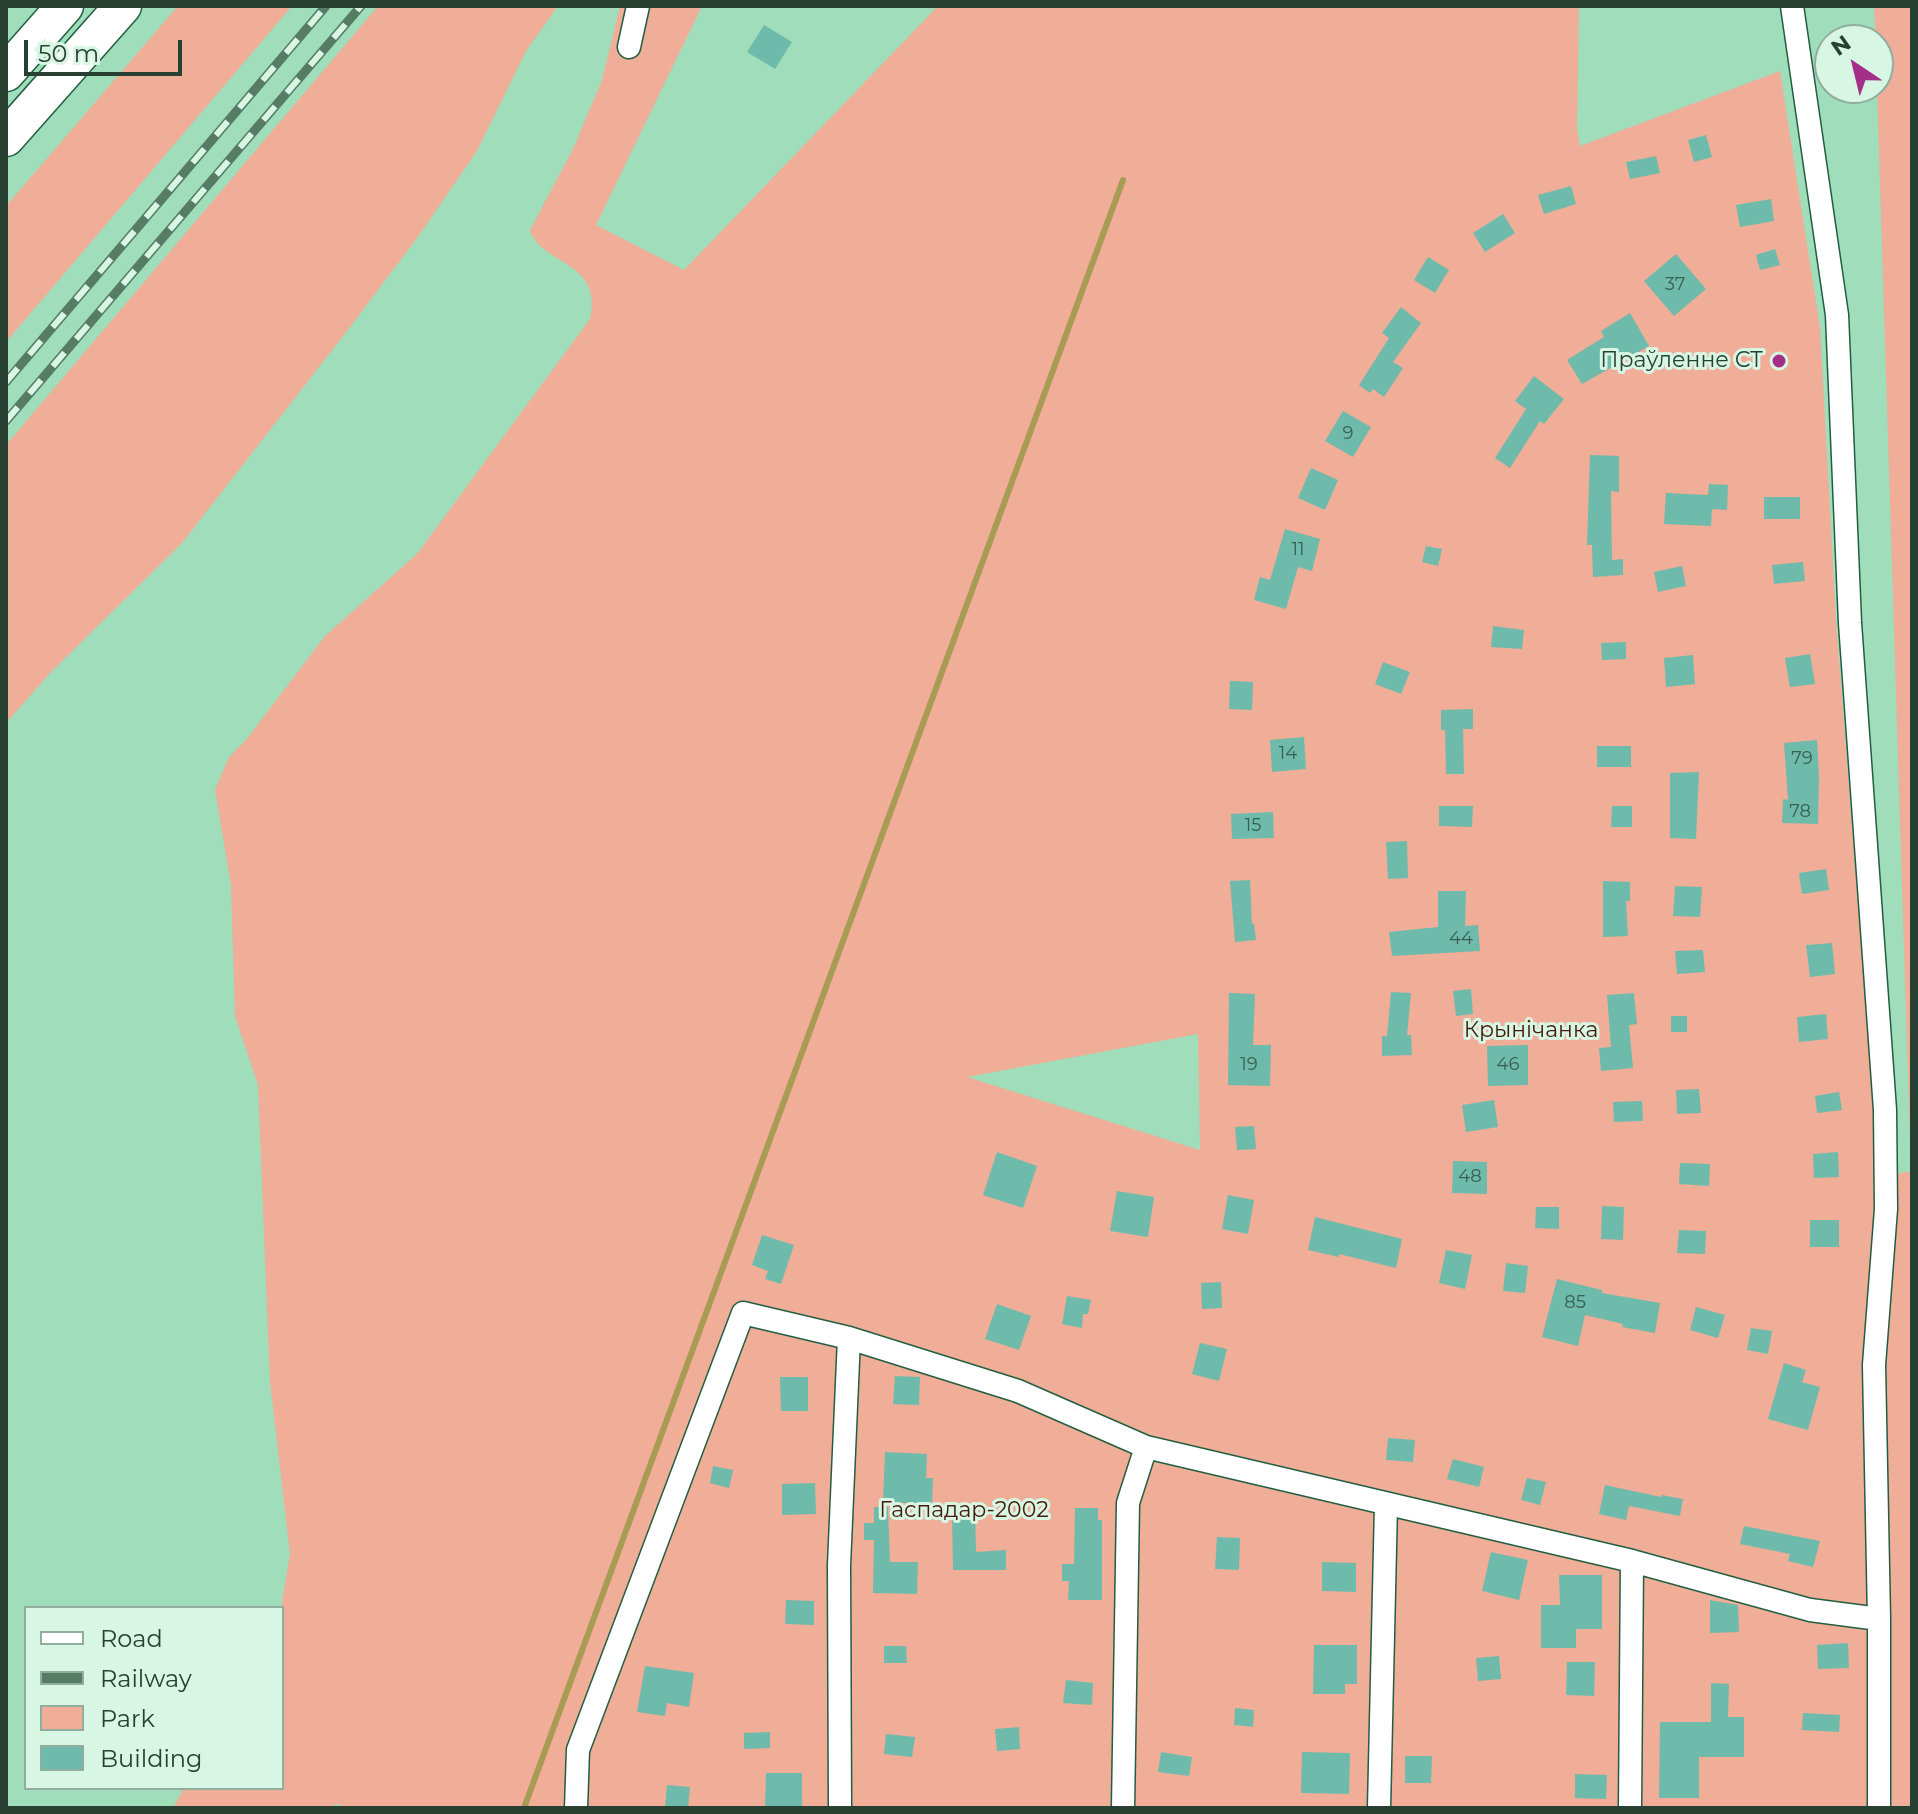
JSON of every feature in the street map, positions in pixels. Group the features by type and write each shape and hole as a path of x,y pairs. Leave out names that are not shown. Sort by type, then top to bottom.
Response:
{"highway":[{"path":"6,73 65,6"},
{"path":"6,138 123,6"}],"street":[{"path":"629,47 638,6"},
{"path":"1792,6 1837,315 1850,623 1885,1110 1886,1209 1874,1365 1879,1808"},
{"path":"576,1808 578,1750 743,1313 849,1338 1018,1391 1146,1447 1632,1561 1810,1610 1879,1619"},
{"path":"840,1808 839,1565 849,1338"},
{"path":"1123,1808 1128,1503 1146,1447"},
{"path":"1379,1808 1386,1505"},
{"path":"1630,1808 1632,1561"}],"green space":[{"path":"178,6 292,6 6,342 6,206"},
{"path":"378,6 558,6 526,51 477,151 347,331 182,543 51,672 6,723 6,445"},
{"path":"620,6 702,6 596,225 684,270 938,6 1579,6 1577,129 1580,146 1780,71 1820,328 1836,620 1879,1178 1911,1171 1878,104 1894,104 1894,24 1875,24 1874,6 1912,6 1912,1808 346,1808 337,1804 326,1808 173,1808 183,1790 284,1790 284,1606 281,1606 290,1554 270,1382 258,1085 235,1016 231,885 215,790 229,757 246,740 325,636 417,554 590,319 592,300 588,285 580,274 536,241 530,230 574,147 602,80","holes":["1198,1034 1200,1150 967,1077"]}],"building":[{"path":"764,25 792,42 775,69 747,52"},
{"path":"1706,135 1712,157 1694,162 1688,140"},
{"path":"1656,156 1660,173 1630,179 1626,162"},
{"path":"1571,186 1576,204 1544,214 1538,195"},
{"path":"1771,199 1774,221 1740,227 1736,205"},
{"path":"1503,214 1515,233 1485,252 1473,233"},
{"path":"1775,249 1780,265 1760,270 1756,255"},
{"path":"1676,254 1706,289 1674,316 1644,281"},
{"path":"1428,257 1449,270 1435,293 1414,280"},
{"path":"1401,307 1421,323 1393,362 1403,368 1384,397 1373,389 1370,393 1359,385 1389,338 1382,333"},
{"path":"1630,313 1649,346 1582,384 1567,360 1604,337 1601,331"},
{"path":"1534,376 1564,399 1544,424 1540,421 1510,468 1495,458 1526,409 1515,401"},
{"path":"1343,411 1371,427 1353,457 1325,441"},
{"path":"1590,455 1619,456 1619,492 1611,491 1612,560 1623,559 1623,575 1593,577 1592,545 1587,545"},
{"path":"1311,468 1338,480 1325,510 1298,498"},
{"path":"1709,484 1728,485 1727,510 1712,509 1711,526 1664,524 1666,493 1708,495"},
{"path":"1764,497 1800,497 1800,519 1764,519"},
{"path":"1285,529 1320,539 1312,571 1298,567 1286,609 1254,600 1260,577 1270,580"},
{"path":"1426,546 1442,549 1438,566 1422,562"},
{"path":"1803,562 1805,581 1774,584 1772,565"},
{"path":"1682,566 1686,586 1658,592 1654,572"},
{"path":"1493,626 1524,630 1522,649 1491,647"},
{"path":"1626,642 1626,659 1602,660 1601,643"},
{"path":"1810,654 1815,684 1790,687 1785,658"},
{"path":"1693,655 1695,684 1666,687 1664,658"},
{"path":"1383,662 1410,672 1401,694 1375,684"},
{"path":"1230,681 1253,682 1252,710 1229,709"},
{"path":"1473,709 1473,729 1463,729 1464,774 1446,774 1445,730 1441,730 1441,710"},
{"path":"1304,737 1306,769 1272,772 1270,740"},
{"path":"1817,740 1818,824 1782,823 1783,799 1788,800 1784,743"},
{"path":"1597,746 1631,746 1631,767 1597,767"},
{"path":"1699,772 1696,839 1670,838 1670,773"},
{"path":"1439,806 1473,806 1472,827 1439,826"},
{"path":"1612,806 1632,806 1632,827 1611,827"},
{"path":"1273,812 1274,838 1232,839 1231,814"},
{"path":"1407,841 1408,878 1388,879 1386,842"},
{"path":"1826,869 1829,890 1802,894 1799,873"},
{"path":"1250,880 1256,940 1235,942 1230,881"},
{"path":"1603,881 1630,882 1630,901 1626,901 1628,936 1603,937"},
{"path":"1675,886 1702,887 1700,917 1673,916"},
{"path":"1438,891 1466,891 1465,926 1478,925 1480,951 1392,956 1389,932 1438,927"},
{"path":"1832,943 1835,974 1810,977 1806,945"},
{"path":"1703,950 1705,972 1677,974 1675,951"},
{"path":"1471,989 1473,1014 1456,1016 1453,991"},
{"path":"1391,992 1411,993 1407,1035 1411,1035 1412,1055 1382,1056 1382,1036 1387,1036"},
{"path":"1229,993 1255,994 1253,1045 1271,1045 1270,1086 1228,1085"},
{"path":"1634,993 1637,1024 1629,1025 1633,1068 1601,1071 1599,1048 1611,1047 1607,995"},
{"path":"1826,1014 1828,1039 1799,1042 1797,1017"},
{"path":"1671,1016 1687,1016 1687,1032 1671,1032"},
{"path":"1528,1045 1528,1085 1488,1086 1487,1046"},
{"path":"1699,1089 1701,1113 1677,1114 1676,1090"},
{"path":"1839,1092 1842,1110 1817,1113 1815,1096"},
{"path":"1494,1100 1498,1127 1466,1132 1462,1105"},
{"path":"1642,1101 1643,1121 1614,1122 1613,1102"},
{"path":"1254,1126 1256,1149 1237,1150 1235,1127"},
{"path":"997,1152 1037,1166 1023,1208 983,1195"},
{"path":"1838,1152 1839,1177 1814,1178 1813,1154"},
{"path":"1453,1161 1487,1162 1487,1194 1452,1193"},
{"path":"1680,1163 1710,1164 1709,1186 1679,1184"},
{"path":"1117,1191 1154,1197 1148,1237 1110,1231"},
{"path":"1228,1195 1254,1200 1248,1234 1222,1229"},
{"path":"1602,1206 1624,1207 1623,1240 1601,1239"},
{"path":"1536,1207 1559,1207 1559,1229 1535,1228"},
{"path":"1315,1217 1402,1239 1396,1268 1308,1250"},
{"path":"1810,1220 1839,1220 1839,1247 1810,1247"},
{"path":"1679,1230 1706,1231 1705,1254 1677,1253"},
{"path":"762,1235 794,1245 781,1284 765,1279 768,1271 752,1265"},
{"path":"1446,1250 1472,1255 1465,1289 1439,1283"},
{"path":"1506,1263 1528,1266 1525,1293 1503,1291"},
{"path":"1557,1279 1602,1290 1602,1293 1660,1303 1655,1333 1622,1327 1623,1324 1585,1315 1578,1346 1542,1337"},
{"path":"1221,1282 1222,1308 1202,1309 1201,1283"},
{"path":"1067,1296 1091,1300 1088,1314 1083,1314 1082,1328 1062,1324"},
{"path":"997,1304 1031,1316 1019,1350 985,1339"},
{"path":"1696,1307 1725,1315 1718,1338 1690,1330"},
{"path":"1751,1328 1772,1331 1768,1354 1747,1350"},
{"path":"1200,1343 1227,1349 1219,1381 1192,1374"},
{"path":"1784,1363 1806,1370 1802,1382 1820,1387 1808,1430 1768,1419"},
{"path":"895,1376 920,1377 919,1405 893,1404"},
{"path":"780,1377 808,1377 808,1411 781,1411"},
{"path":"1388,1438 1415,1440 1413,1462 1386,1460"},
{"path":"885,1452 927,1454 926,1478 933,1478 932,1504 883,1502"},
{"path":"1453,1459 1484,1467 1479,1487 1447,1479"},
{"path":"713,1466 733,1470 729,1488 710,1483"},
{"path":"1527,1478 1546,1482 1540,1505 1521,1500"},
{"path":"815,1483 816,1514 782,1515 782,1484"},
{"path":"1605,1485 1683,1499 1680,1516 1629,1506 1626,1520 1599,1514"},
{"path":"874,1507 888,1507 890,1562 918,1562 917,1594 873,1593 874,1540 864,1540 864,1523 874,1523"},
{"path":"1075,1508 1098,1508 1098,1520 1102,1520 1102,1600 1068,1600 1069,1581 1062,1581 1062,1564 1074,1564"},
{"path":"975,1509 976,1552 1006,1550 1006,1570 953,1570 952,1510"},
{"path":"1744,1526 1820,1541 1813,1567 1788,1561 1790,1554 1740,1544"},
{"path":"1217,1537 1240,1538 1239,1570 1215,1569"},
{"path":"1491,1552 1528,1560 1519,1600 1482,1591"},
{"path":"1322,1562 1356,1563 1356,1592 1322,1591"},
{"path":"1559,1575 1602,1575 1602,1629 1576,1629 1576,1648 1541,1648 1541,1605 1560,1605"},
{"path":"786,1600 814,1601 814,1625 785,1624"},
{"path":"1710,1600 1738,1605 1739,1632 1710,1633"},
{"path":"1848,1643 1849,1668 1818,1669 1817,1645"},
{"path":"1314,1645 1357,1645 1357,1684 1345,1684 1345,1694 1313,1694"},
{"path":"884,1646 906,1646 907,1663 884,1663"},
{"path":"1499,1656 1501,1679 1478,1681 1476,1658"},
{"path":"1567,1662 1595,1662 1594,1696 1566,1695"},
{"path":"645,1666 694,1673 689,1707 667,1703 665,1716 637,1712"},
{"path":"1066,1680 1093,1683 1092,1705 1063,1703"},
{"path":"1711,1683 1729,1684 1728,1717 1744,1717 1744,1757 1699,1757 1699,1798 1659,1798 1660,1722 1711,1722"},
{"path":"1235,1708 1254,1710 1253,1727 1234,1725"},
{"path":"1803,1713 1840,1715 1839,1732 1802,1730"},
{"path":"1019,1727 1020,1749 997,1751 995,1729"},
{"path":"770,1732 770,1748 744,1749 744,1733"},
{"path":"886,1734 915,1737 912,1757 884,1754"},
{"path":"1161,1752 1192,1757 1189,1776 1158,1772"},
{"path":"1302,1752 1350,1753 1349,1794 1301,1793"},
{"path":"1405,1756 1432,1756 1431,1783 1405,1783"},
{"path":"766,1773 802,1773 802,1808 765,1808"},
{"path":"1575,1774 1607,1775 1606,1799 1575,1798"},
{"path":"667,1785 690,1787 688,1808 665,1808"}],"waterway":[{"path":"524,1808 1123,180"}],"railway":[{"path":"6,382 326,6"},
{"path":"6,421 361,6"}],"place":[{"name":"Праўленне СТ","path":"1779,361"}],"park label":[{"name":"Крынічанка","path":"1531,1031"},
{"name":"Гаспадар-2002","path":"964,1511"}]}
